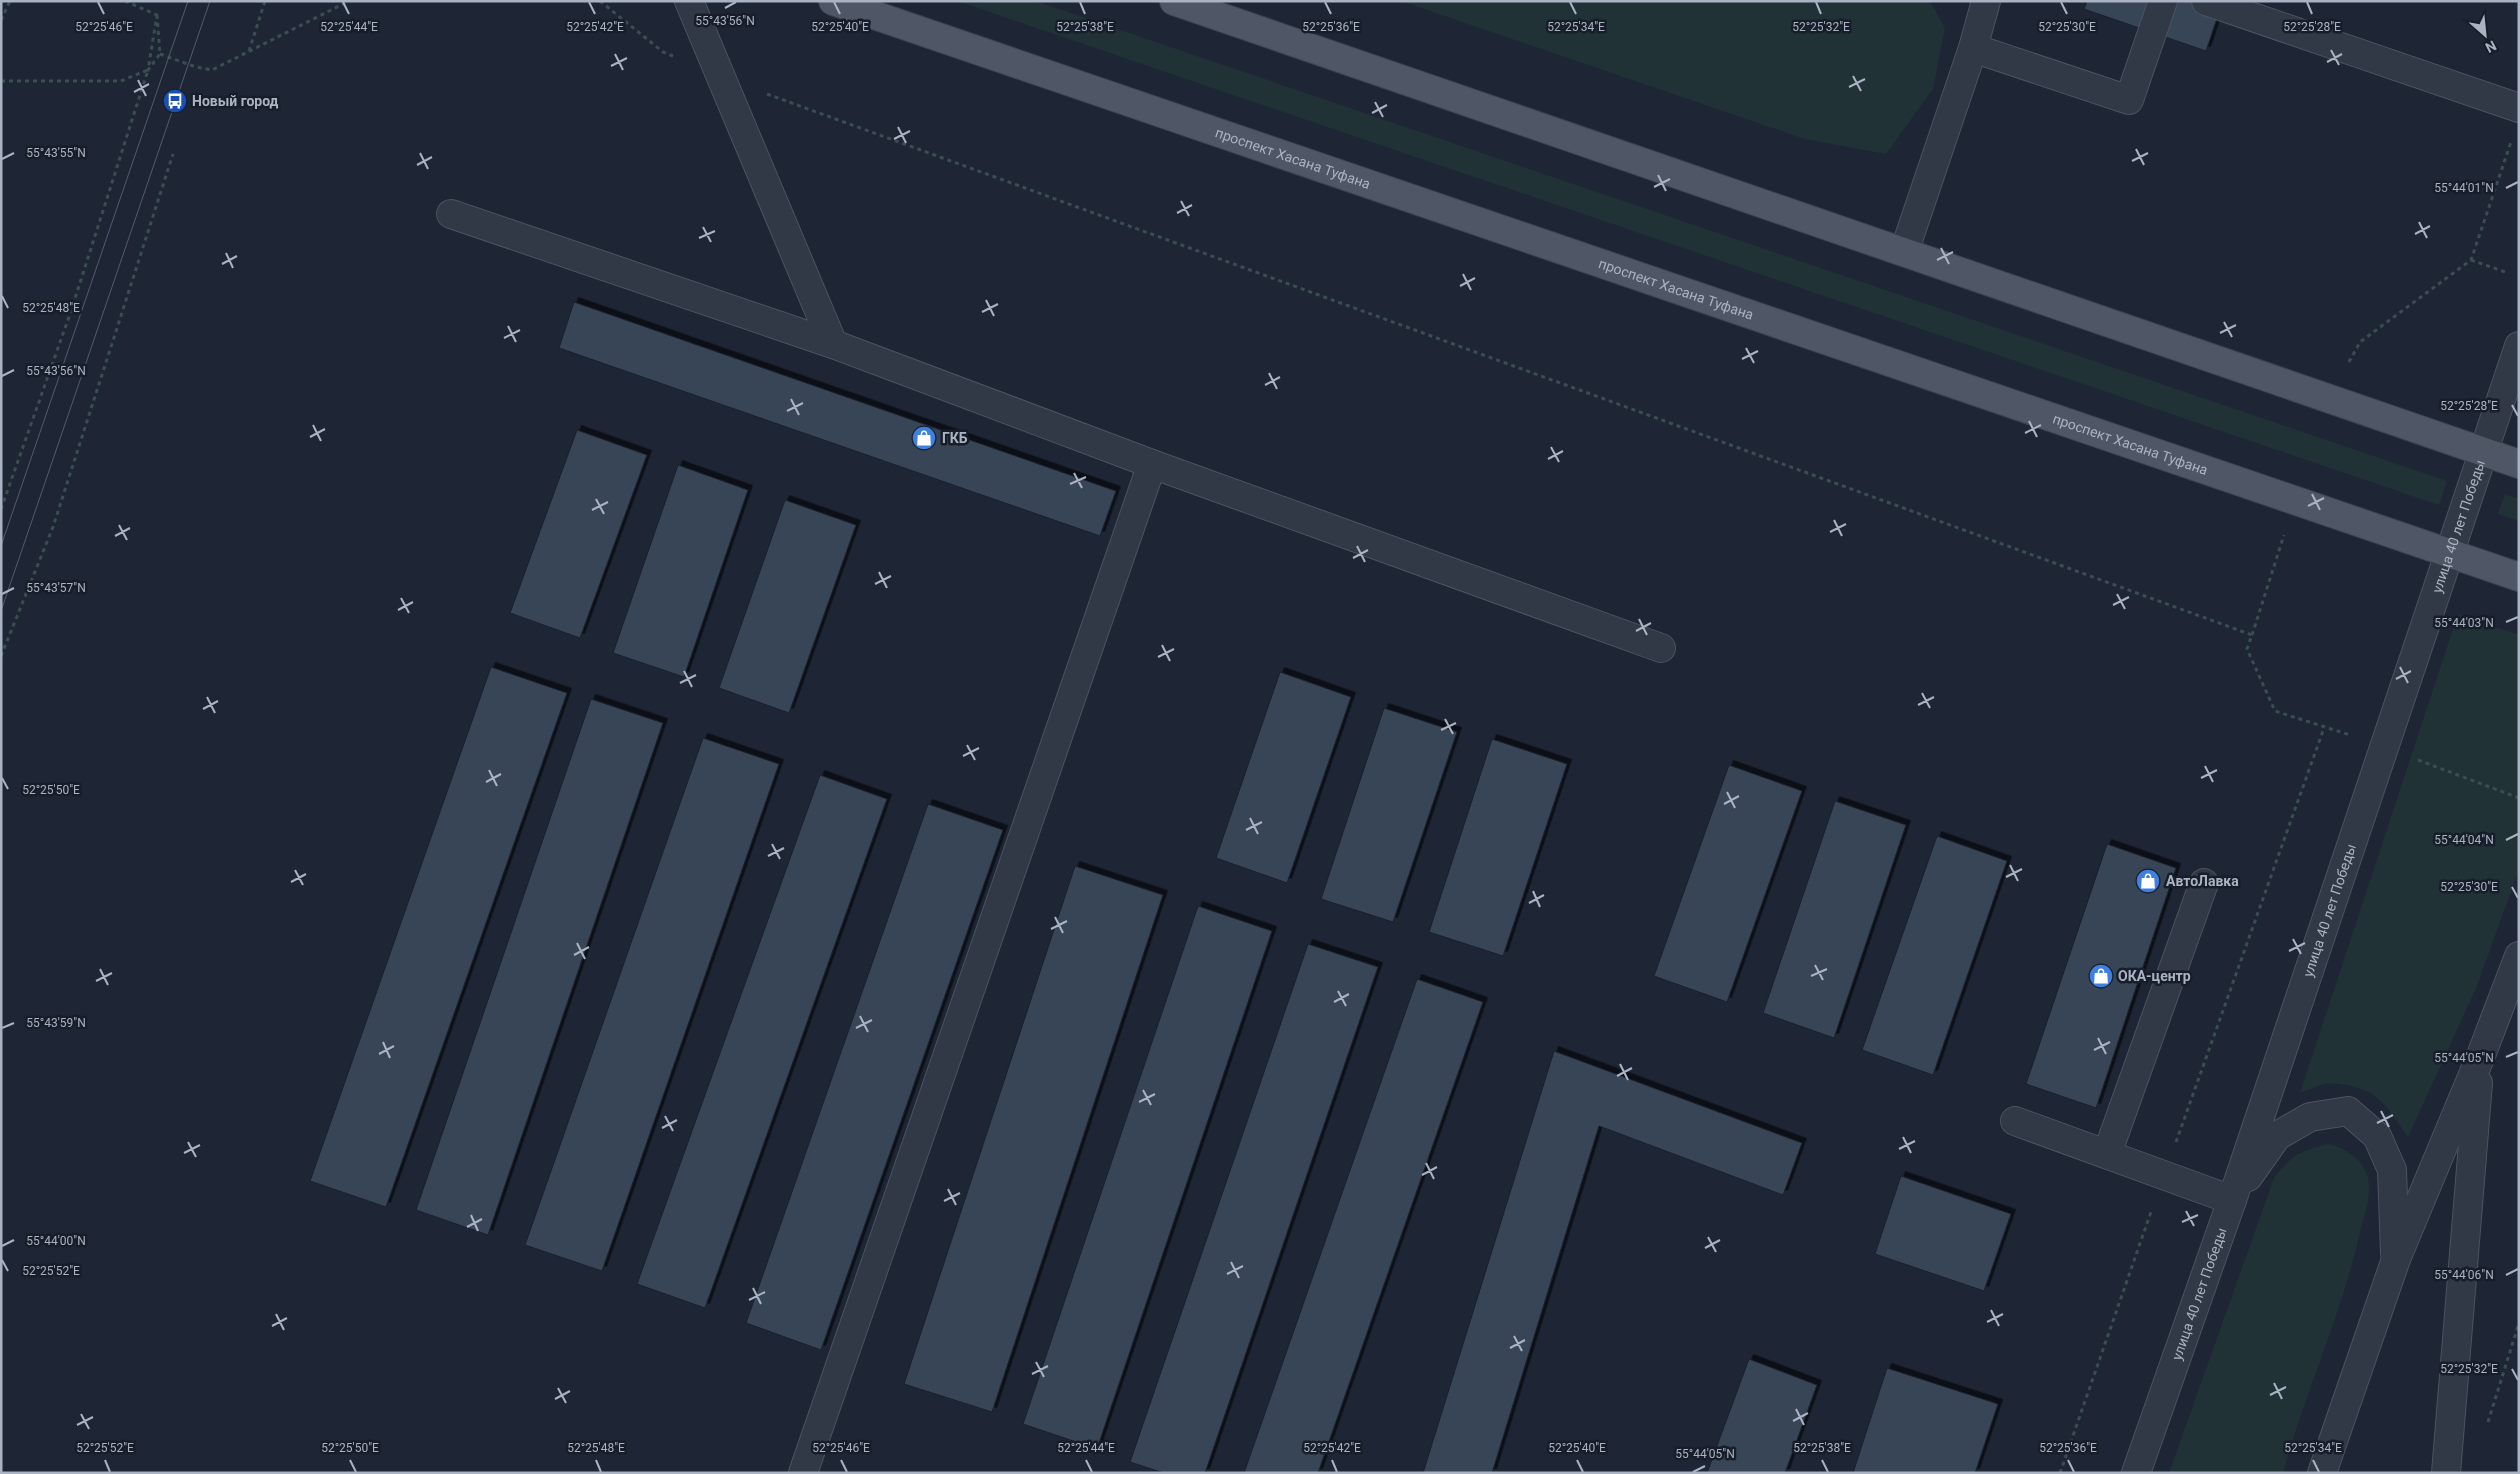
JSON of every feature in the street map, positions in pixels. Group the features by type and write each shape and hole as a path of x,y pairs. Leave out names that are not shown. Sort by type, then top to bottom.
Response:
{"main road":[{"name":"проспект Хасана Туфана","path":"833,1 2519,577"},
{"path":"1174,1 2519,464"}],"street":[{"path":"689,1 833,344"},
{"path":"1973,48 2129,100 2163,1"},
{"path":"2206,1 2519,108"},
{"path":"1904,252 1973,48 1985,2"},
{"path":"451,214 833,344 1152,464 1661,648"},
{"name":"улица 40 лет Победы","path":"2136,1473 2232,1200 2519,346"},
{"path":"803,1473 1152,464"},
{"path":"2107,1154 2204,883"},
{"path":"2322,1473 2396,1259 2480,1058 2519,956"},
{"path":"2446,1473 2480,1058"},
{"path":"2015,1121 2232,1200 2278,1136 2310,1118 2348,1111 2377,1136 2392,1170 2396,1259"}],"path":[{"path":"1,20 10,1"},
{"path":"125,1 157,15"},
{"path":"248,52 265,1"},
{"path":"160,54 196,67 212,70 349,1"},
{"path":"600,1 663,52 800,107 2252,635"},
{"path":"1,81 121,81 148,70 160,54 157,15"},
{"path":"1,509 70,314 148,70 157,15"},
{"path":"2349,362 2360,342 2471,260 2513,135"},
{"path":"1,656 52,527 173,154"},
{"path":"2471,260 2508,273"},
{"path":"2287,527 2247,649 2275,711 2324,728 2355,736"},
{"path":"2060,1473 2164,1175 2324,728"},
{"path":"2410,757 2519,798"},
{"path":"2487,1427 2519,1323"}],"shaded area":[{"path":"957,1 1035,1 2447,481 2439,505"},
{"path":"1401,1 1930,1 1945,28 1933,89 1886,154 1805,139"},
{"path":"2505,494 2519,499 2519,521 2498,514"},
{"path":"2458,614 2519,635 2519,870 2476,988 2408,1137 2386,1106 2371,1093 2349,1085 2326,1083 2300,1093"},
{"path":"2328,1144 2350,1153 2362,1164 2368,1178 2368,1198 2352,1263 2334,1323 2283,1473 2169,1473 2274,1178 2297,1155"}],"building":[{"path":"2087,1 2223,1 2206,51 2084,9"},
{"path":"574,302 1116,491 1100,536 559,348"},
{"path":"577,430 647,455 580,638 510,613"},
{"path":"678,465 748,490 684,677 613,653"},
{"path":"785,500 856,525 789,713 719,688"},
{"path":"491,667 567,693 386,1207 310,1181"},
{"path":"1280,672 1351,697 1287,883 1216,858"},
{"path":"591,699 663,723 488,1235 416,1210"},
{"path":"1384,708 1457,732 1393,922 1321,899"},
{"path":"703,738 779,764 602,1271 525,1245"},
{"path":"1492,739 1567,764 1503,956 1429,932"},
{"path":"1729,765 1802,791 1727,1002 1654,976"},
{"path":"820,775 887,799 705,1308 637,1284"},
{"path":"1835,801 1906,825 1834,1038 1763,1013"},
{"path":"928,804 1003,830 821,1350 746,1323"},
{"path":"1937,836 2007,861 1933,1075 1862,1050"},
{"path":"2107,844 2176,868 2096,1108 2026,1084"},
{"path":"1075,866 1163,895 992,1412 904,1384"},
{"path":"1198,906 1272,931 1097,1449 1023,1424"},
{"path":"1308,944 1378,967 1205,1473 1164,1473 1130,1462"},
{"path":"1417,979 1483,1002 1318,1473 1244,1473"},
{"path":"1554,1051 1802,1143 1783,1195 1599,1126 1492,1473 1423,1473"},
{"path":"1901,1176 2011,1214 1984,1291 1875,1254"},
{"path":"1749,1359 1817,1385 1785,1473 1707,1473"},
{"path":"1887,1368 1998,1404 1975,1473 1853,1473"}],"tram line":[{"path":"1,546 188,1"},
{"path":"1,611 210,1"}],"place":[{"name":"Новый город","path":"175,101"},
{"name":"ГКБ","path":"924,438"},
{"name":"АвтоЛавка","path":"2148,881"},
{"name":"ОКА-центр","path":"2101,976"}]}
